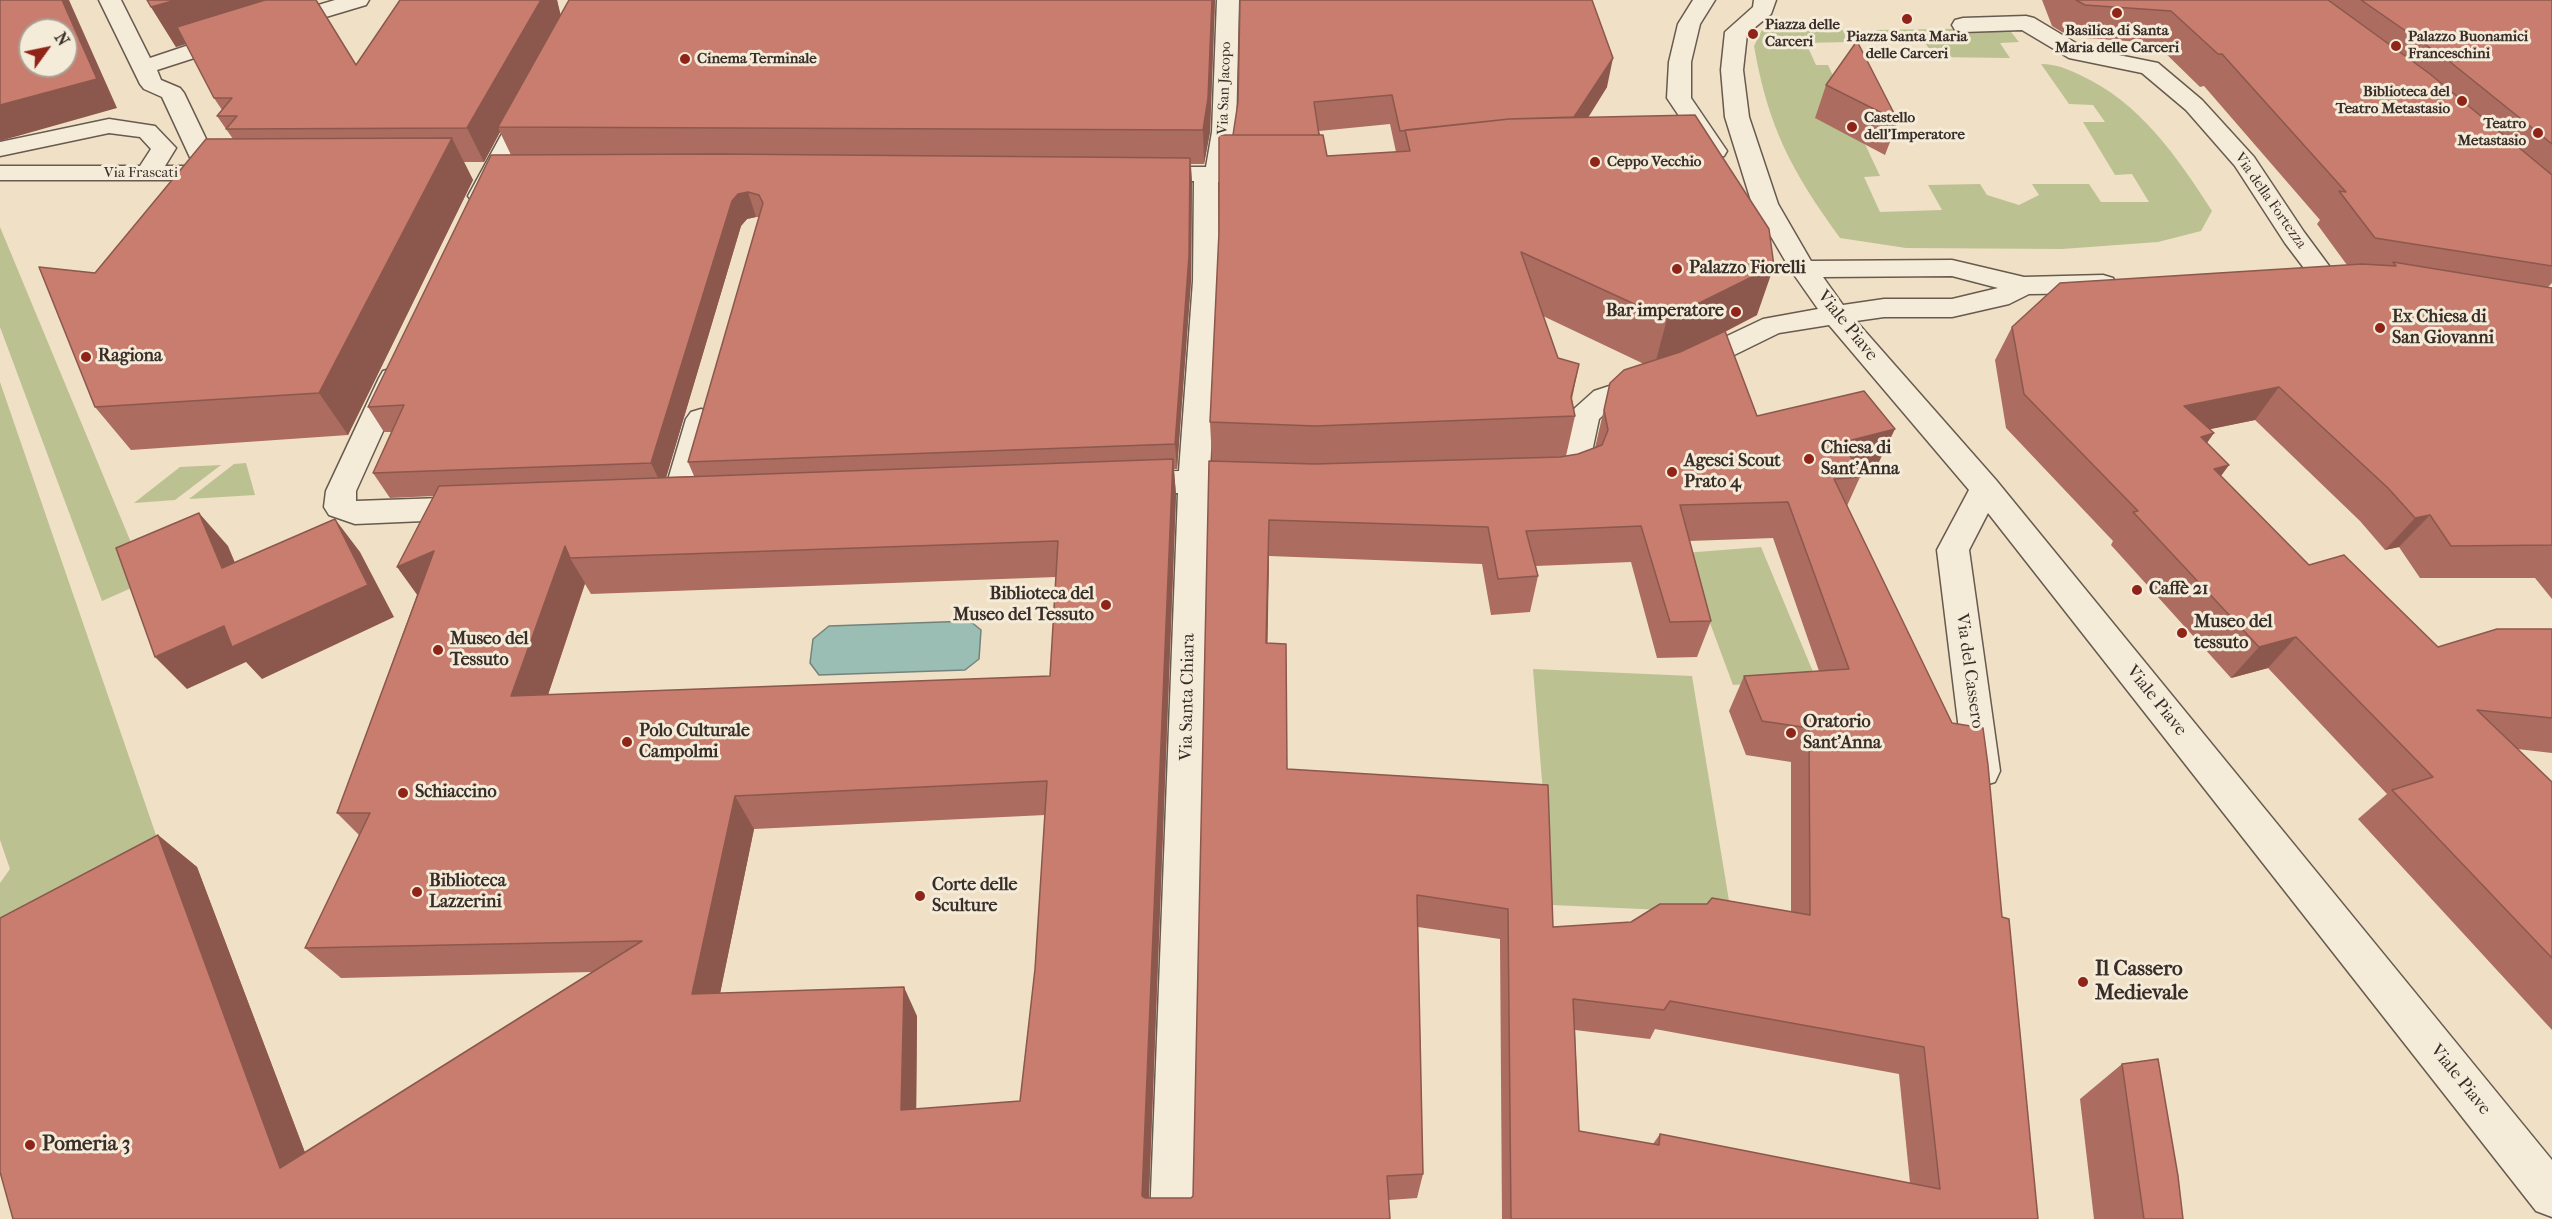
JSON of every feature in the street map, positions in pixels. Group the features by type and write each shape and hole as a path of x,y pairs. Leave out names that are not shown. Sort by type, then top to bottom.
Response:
{"street":[{"path":"110,0 141,90"},
{"path":"109,126 141,90 311,6 358,0"},
{"name":"Via San Jacopo","path":"1212,175 1224,132 1228,0"},
{"path":"1736,32 1763,9 1765,0"},
{"path":"1963,25 2026,24 2019,0"},
{"name":"Viale Piave","path":"1765,204 1727,169 1679,98 1680,62 1689,24 1702,3 1736,32 1732,70 1737,117 1765,204 1803,269 1837,317 1985,488 2552,1195"},
{"name":"Via della Fortezza","path":"2026,24 2077,53 2150,68 2194,105 2245,162 2294,237 2336,280 2290,279"},
{"path":"473,214 482,172 541,83"},
{"path":"141,90 172,93 210,173"},
{"path":"0,149 109,126 147,130 164,148 148,173"},
{"path":"1691,154 1727,169"},
{"path":"482,172 524,172"},
{"name":"Via Frascati","path":"0,173 245,173"},
{"path":"1124,174 1290,174"},
{"name":"Via Santa Chiara","path":"1172,1219 1194,482 1212,175"},
{"path":"1803,269 1952,268 2024,286 2128,284"},
{"path":"1528,482 1569,478 1580,473 1578,447 1585,415 1604,398 1659,380 1773,325 1884,308 1952,308 1999,298 2024,286"},
{"path":"405,353 345,481 341,491 340,507 355,513 494,507"},
{"path":"678,500 707,398"},
{"path":"1099,484 1194,482 1282,486"},
{"name":"Via del Cassero","path":"1985,488 1953,550 1987,808"}],"green space":[{"path":"2008,28 2019,42 2000,43 2010,58 1934,57 1926,44 1883,43 1876,30"},
{"path":"1762,30 1843,30 1848,42 1806,43 1816,65 1828,65 1880,176 1864,177 1880,212 1942,210 1928,185 1980,184 1987,195 2019,205 2039,195 2032,184 2089,184 2101,202 2149,202 2132,174 2115,175 2083,122 2105,122 2093,105 2069,104 2041,64 2057,66 2075,73 2102,86 2121,100 2156,133 2212,211 2201,231 2158,242 2062,249 1906,248 1840,238 1795,170 1775,125 1754,46"},
{"path":"0,227 147,581 102,601 0,327"},
{"path":"0,382 167,867 0,952 0,883 10,869 0,840"},
{"path":"246,463 255,495 189,499 234,464"},
{"path":"221,465 175,500 134,503 180,467"},
{"path":"1761,547 1816,679 1733,685 1684,553"},
{"path":"1533,669 1692,676 1731,913 1552,905"}],"water":[{"path":"970,621 981,630 979,659 965,670 819,675 810,663 813,639 829,626"}],"building":[{"path":"0,0 62,0 70,18 18,18 18,78 78,78 78,36 97,79 0,105"},
{"path":"147,0 176,0 151,7"},
{"path":"265,0 316,0 356,65 400,0 541,0 467,128 226,129 237,116 217,116 232,98 214,98 177,27"},
{"path":"569,0 1212,0 1208,98 1203,130 498,127"},
{"path":"1240,0 1592,0 1613,58 1574,117 1509,119 1400,131 1392,95 1314,102 1319,135 1233,135 1238,102"},
{"path":"2076,0 2328,0 2430,74 2552,175 2552,266 2375,238 2339,191 2346,192 2222,54 2218,54 2171,11 2085,5"},
{"path":"2361,0 2552,0 2552,144 2449,61"},
{"path":"1857,41 1898,121 1826,85"},
{"path":"1695,115 1769,229 1774,266 1667,319 1521,252 1558,358 1579,364 1571,397 1575,416 1315,426 1210,422 1219,232 1219,135 1323,135 1327,156 1410,151 1405,130 1509,119"},
{"path":"452,138 319,393 95,407 39,267 95,273 206,139"},
{"path":"717,154 1190,158 1189,256 1175,444 688,462 763,203 759,195 748,192 738,194 732,201 651,463 373,473 404,405 368,407 491,155"},
{"path":"2393,262 2552,288 2552,545 2451,546 2430,515 2415,518 2388,488 2279,387 2184,406 2214,433 2201,437 2229,465 2214,469 2309,565 2344,555 2438,647 2497,629 2552,629 2552,718 2477,710 2552,782 2552,958 2392,790 2433,777 2296,637 2259,647 2133,512 2138,511 2024,394 2012,327 2060,283 2362,264 2396,266"},
{"path":"1725,331 1757,416 1864,391 1895,429 1844,442 1860,477 1834,479 1952,723 1983,728 2002,917 2009,919 2038,1219 1511,1219 1508,909 1417,895 1423,1174 1387,1176 1390,1219 13,1219 0,1172 0,918 158,835 280,1168 642,941 305,948 370,813 337,813 434,551 397,567 439,486 1173,459 1142,1196 1145,1198 1191,1198 1193,1196 1209,461 1315,464 1560,457 1578,454 1602,445 1608,430 1604,410 1610,383 1624,370 1680,352","holes":["1788,502 1849,669 1744,676 1762,721 1809,728 1810,915 1712,898 1707,904 1660,904 1631,922 1553,927 1548,785 1287,769 1286,644 1266,643 1269,520 1488,527 1498,579 1538,576 1526,531 1641,526 1670,622 1711,621 1680,505","1058,541 1050,676 511,696 565,546 570,558","1047,781 1035,969 1020,1101 901,1110 904,987 692,994 735,796","1573,999 1664,1010 1670,1001 1924,1047 1940,1189 1660,1134 1659,1145 1579,1131"]},
{"path":"199,513 222,568 335,519 368,585 232,647 224,626 155,657 116,548"},
{"path":"2158,1059 2183,1219 2144,1219 2122,1064"}],"place":[{"name":"Basilica di Santa Maria delle Carceri","path":"2117,13"},
{"name":"Piazza Santa Maria delle Carceri","path":"1907,19"},
{"name":"Piazza delle Carceri","path":"1753,34"},
{"name":"Palazzo Buonamici Franceschini","path":"2396,46"},
{"name":"Cinema Terminale","path":"685,59"},
{"name":"Biblioteca del Teatro Metastasio","path":"2462,101"},
{"name":"Castello dell'Imperatore","path":"1852,127"},
{"name":"Teatro Metastasio","path":"2538,133"},
{"name":"Ceppo Vecchio","path":"1595,162"},
{"name":"Palazzo Fiorelli","path":"1677,269"},
{"name":"Bar imperatore","path":"1736,312"},
{"name":"Ex Chiesa di San Giovanni","path":"2380,328"},
{"name":"Ragiona","path":"86,357"},
{"name":"Chiesa di Sant'Anna","path":"1809,459"},
{"name":"Agesci Scout Prato 4","path":"1672,472"},
{"name":"Caffè 21","path":"2137,590"},
{"name":"Biblioteca del Museo del Tessuto","path":"1106,605"},
{"name":"Museo del tessuto","path":"2182,633"},
{"name":"Museo del Tessuto","path":"438,650"},
{"name":"Oratorio Sant'Anna","path":"1791,733"},
{"name":"Polo Culturale Campolmi","path":"627,742"},
{"name":"Schiaccino","path":"403,793"},
{"name":"Biblioteca Lazzerini","path":"417,892"},
{"name":"Corte delle Sculture","path":"920,896"},
{"name":"Il Cassero Medievale","path":"2083,982"},
{"name":"Pomeria 3","path":"30,1145"}]}
